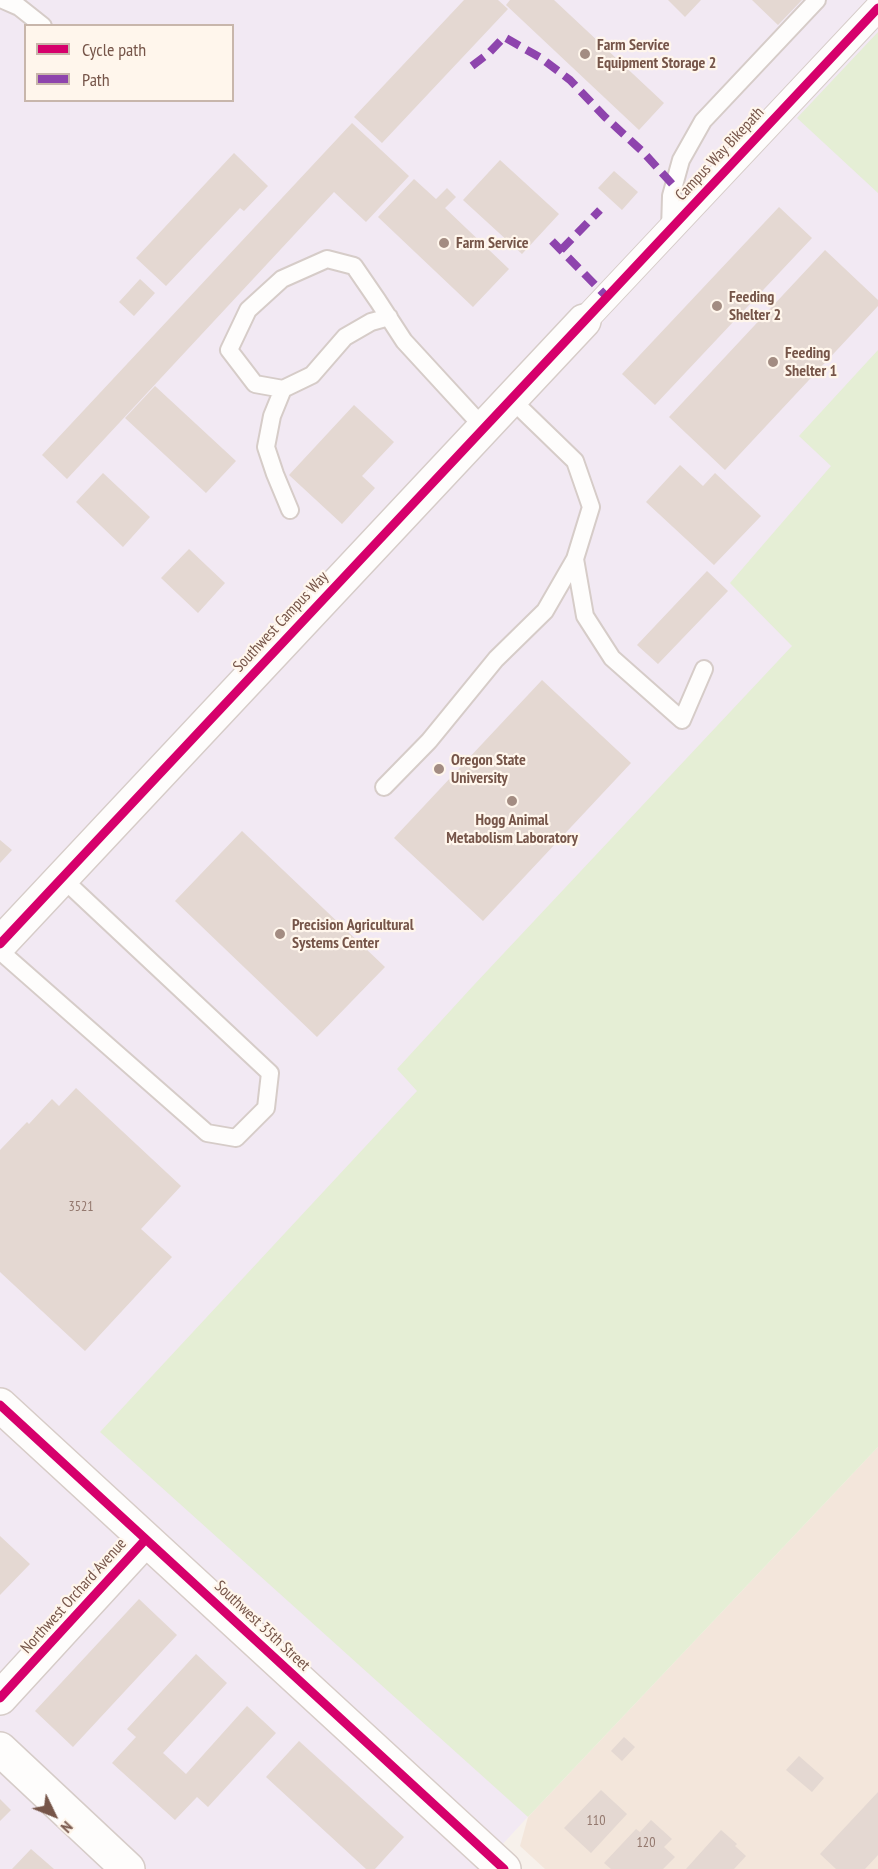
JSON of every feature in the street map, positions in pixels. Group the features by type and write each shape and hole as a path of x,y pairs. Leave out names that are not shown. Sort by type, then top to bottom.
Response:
{"street":[{"name":"Campus Way Bikepath","path":"584,321 878,8"},
{"name":"Southwest Campus Way","path":"0,944 584,321"},
{"name":"Southwest 35th Street","path":"0,1405 504,1869"},
{"name":"Northwest Orchard Avenue","path":"0,1698 145,1539"},
{"path":"0,1749 128,1869"}],"lane":[{"path":"3,0 19,7 40,24"},
{"path":"670,230 671,196 681,160 703,121 817,0"},
{"path":"389,317 371,322 345,337 312,375 283,389 255,384 228,350 248,310 282,279 327,259 354,266 389,317 404,341 484,428"},
{"path":"283,389 272,416 266,447 290,510"},
{"path":"384,787 429,741 496,659 545,611 575,559 591,507 575,461 511,399"},
{"path":"575,559 585,616 612,658 682,720 704,669"},
{"path":"0,951 207,1133 236,1138 266,1108 270,1073 62,878"}],"shaded area":[{"name":"Oregon State University","path":"0,0 878,0 878,1438 487,1861 495,1869 0,1869"},
{"path":"878,1447 878,1869 545,1869 520,1846 528,1817"}],"green space":[{"path":"878,32 878,193 797,118"},
{"path":"878,350 878,1447 528,1817 100,1432 417,1091 397,1069 792,646 730,583 831,466 799,436"}],"building":[{"path":"464,0 498,0 508,9 382,143 354,117"},
{"name":"Farm Service Equipment Storage 2","path":"510,0 554,0 664,103 639,130 506,5"},
{"path":"668,0 701,0 685,17"},
{"path":"752,0 802,0 778,25"},
{"path":"352,123 409,176 366,222 334,192 67,479 42,455"},
{"path":"234,153 268,186 244,211 240,208 166,286 136,258"},
{"path":"500,160 559,214 522,254 463,200"},
{"path":"614,171 638,192 622,210 598,188"},
{"name":"Farm Service","path":"414,179 436,199 447,188 456,197 445,208 509,269 473,307 378,217"},
{"name":"Feeding Shelter 2","path":"779,207 812,238 655,405 622,374"},
{"name":"Feeding Shelter 1","path":"825,250 878,300 878,306 725,470 669,417"},
{"path":"140,279 155,293 134,316 119,302"},
{"path":"155,386 236,461 206,493 125,418"},
{"path":"354,405 394,442 362,476 375,488 342,524 289,475"},
{"path":"680,465 703,486 715,473 761,516 714,565 646,502"},
{"path":"103,473 150,517 123,547 76,502"},
{"path":"189,549 225,583 198,613 161,578"},
{"path":"707,571 728,591 658,664 637,645"},
{"name":"Hogg Animal Metabolism Laboratory","path":"542,680 631,763 483,921 394,838"},
{"name":"Precision Agricultural Systems Center","path":"242,831 385,967 317,1037 175,901"},
{"path":"0,840 12,850 0,863"},
{"path":"76,1088 181,1186 141,1229 172,1257 85,1351 0,1272 0,1150 52,1099 59,1106"},
{"path":"0,1536 30,1564 0,1595"},
{"path":"139,1599 177,1635 73,1747 35,1711"},
{"path":"196,1654 227,1683 163,1753 186,1774 247,1706 276,1733 208,1807 197,1797 175,1820 112,1763 136,1737 127,1729"},
{"path":"624,1737 635,1747 622,1761 611,1751"},
{"path":"299,1741 404,1837 375,1869 366,1869 266,1777"},
{"path":"799,1756 824,1778 812,1792 786,1770"},
{"path":"601,1790 627,1814 591,1853 564,1828"},
{"path":"878,1792 878,1855 865,1869 836,1869 820,1854"},
{"path":"0,1799 11,1810 0,1821"},
{"path":"651,1820 672,1839 664,1847 675,1857 663,1869 611,1869 604,1863 636,1829 640,1832"},
{"path":"721,1830 737,1844 735,1846 746,1856 734,1869 686,1869"},
{"path":"31,1849 54,1869 12,1869"}],"marked path":[{"path":"472,66 504,37 541,58 570,80 674,186"},
{"path":"561,250 600,210"},
{"path":"552,241 607,297"}],"cycle path":[{"path":"0,944 878,8"},
{"path":"0,1405 504,1869"},
{"path":"0,1698 145,1540"}],"place":[{"name":"Farm Service Equipment Storage 2","path":"585,54"},
{"name":"Farm Service","path":"444,243"},
{"name":"Feeding Shelter 2","path":"717,306"},
{"name":"Feeding Shelter 1","path":"773,362"},
{"name":"Oregon State University","path":"439,769"},
{"name":"Hogg Animal Metabolism Laboratory","path":"512,801"},
{"name":"Precision Agricultural Systems Center","path":"280,934"}]}
